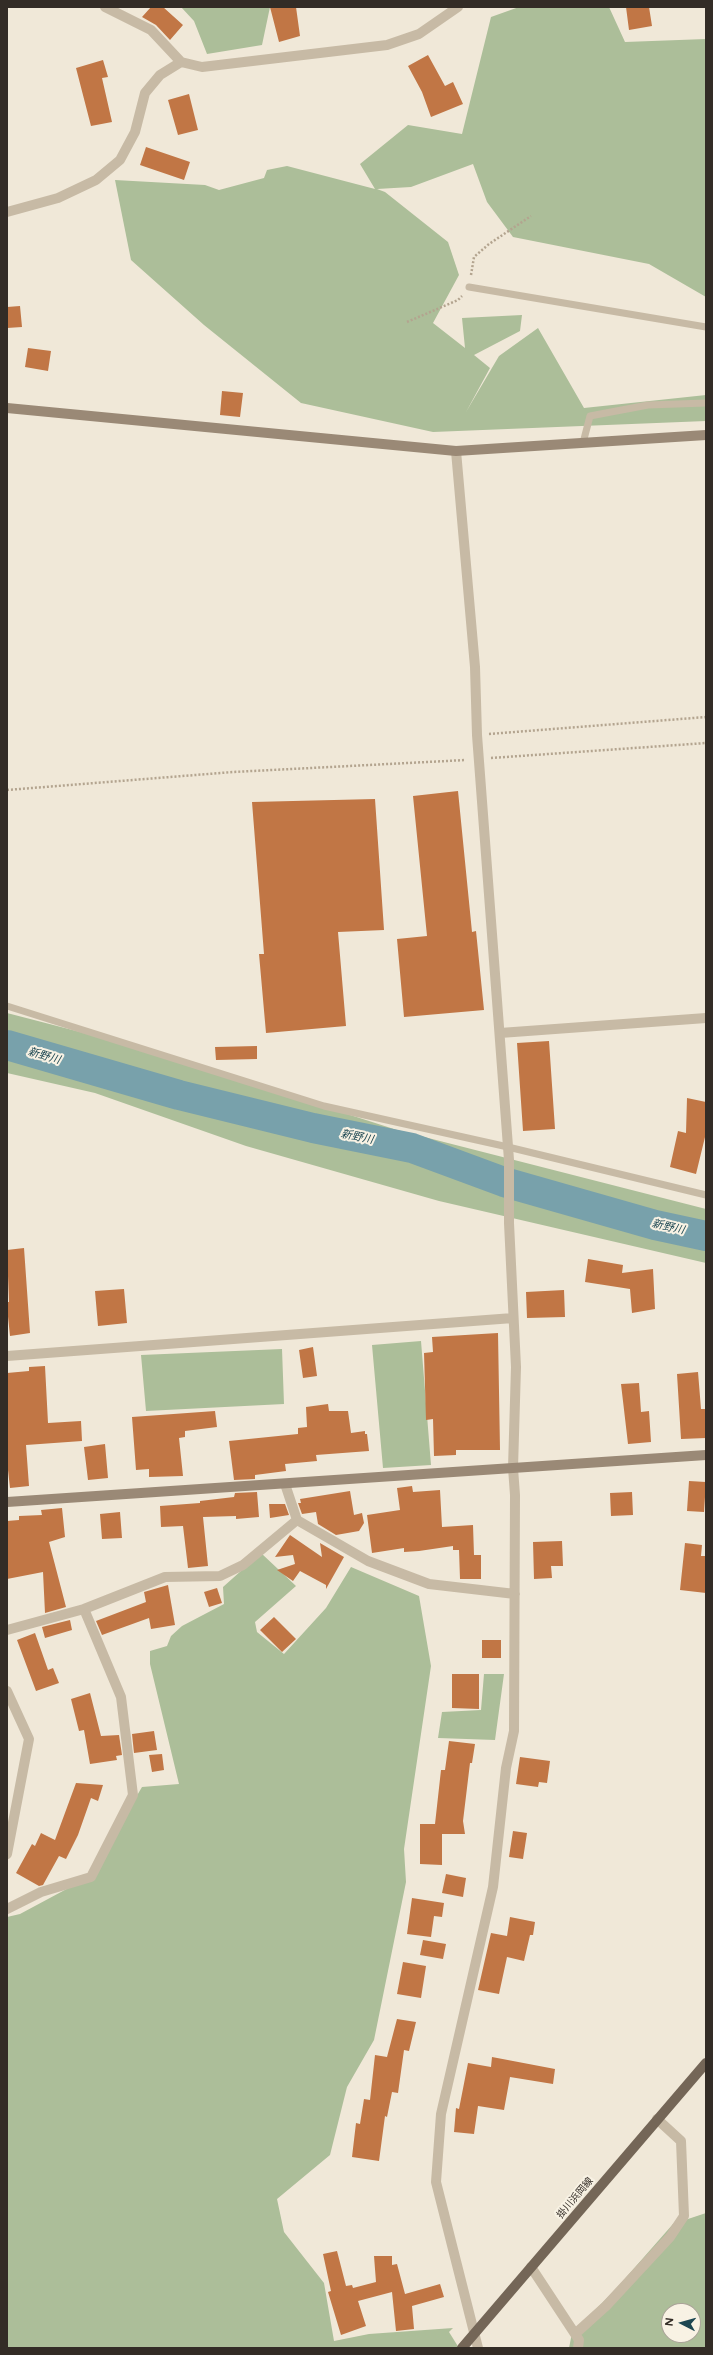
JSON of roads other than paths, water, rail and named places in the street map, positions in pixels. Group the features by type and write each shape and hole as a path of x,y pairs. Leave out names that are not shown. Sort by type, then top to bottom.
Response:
{"main road":[{"name":"掛川浜岡線","path":"462,2348 706,2063"}],"street":[{"path":"105,7 151,30 181,62 202,67 387,45 420,34 458,7"},
{"path":"7,212 58,198 96,180 120,160 135,132 145,94 160,75 181,62"},
{"path":"7,408 456,451 706,435"},
{"path":"456,451 475,667 477,735 509,1160 509,1223 516,1367 513,1468 515,1495 516,1594 514,1731 506,1768 492,1886 441,2114 436,2182 469,2316 476,2333 478,2348"},
{"path":"500,1033 706,1018"},
{"path":"7,1356 513,1318"},
{"path":"7,1502 706,1454"},
{"path":"285,1484 297,1520 368,1561 429,1584 516,1594"},
{"path":"7,1630 84,1609 165,1577 220,1576 243,1565 297,1520"},
{"path":"7,1909 40,1892 90,1877 133,1795 121,1698 84,1609"},
{"path":"7,1691 29,1739 7,1854"},
{"path":"575,2334 606,2306 670,2236 684,2216 681,2141 657,2120"},
{"path":"531,2268 579,2340 578,2348"}],"lane":[{"path":"468,287 706,327"},
{"path":"583,443 590,416 648,405 706,403"},
{"path":"7,1006 324,1106 508,1147 706,1195"}],"waterway":[{"name":"新野川","path":"7,1045 179,1095 313,1128 412,1148 504,1182 655,1225 706,1236"}]}
